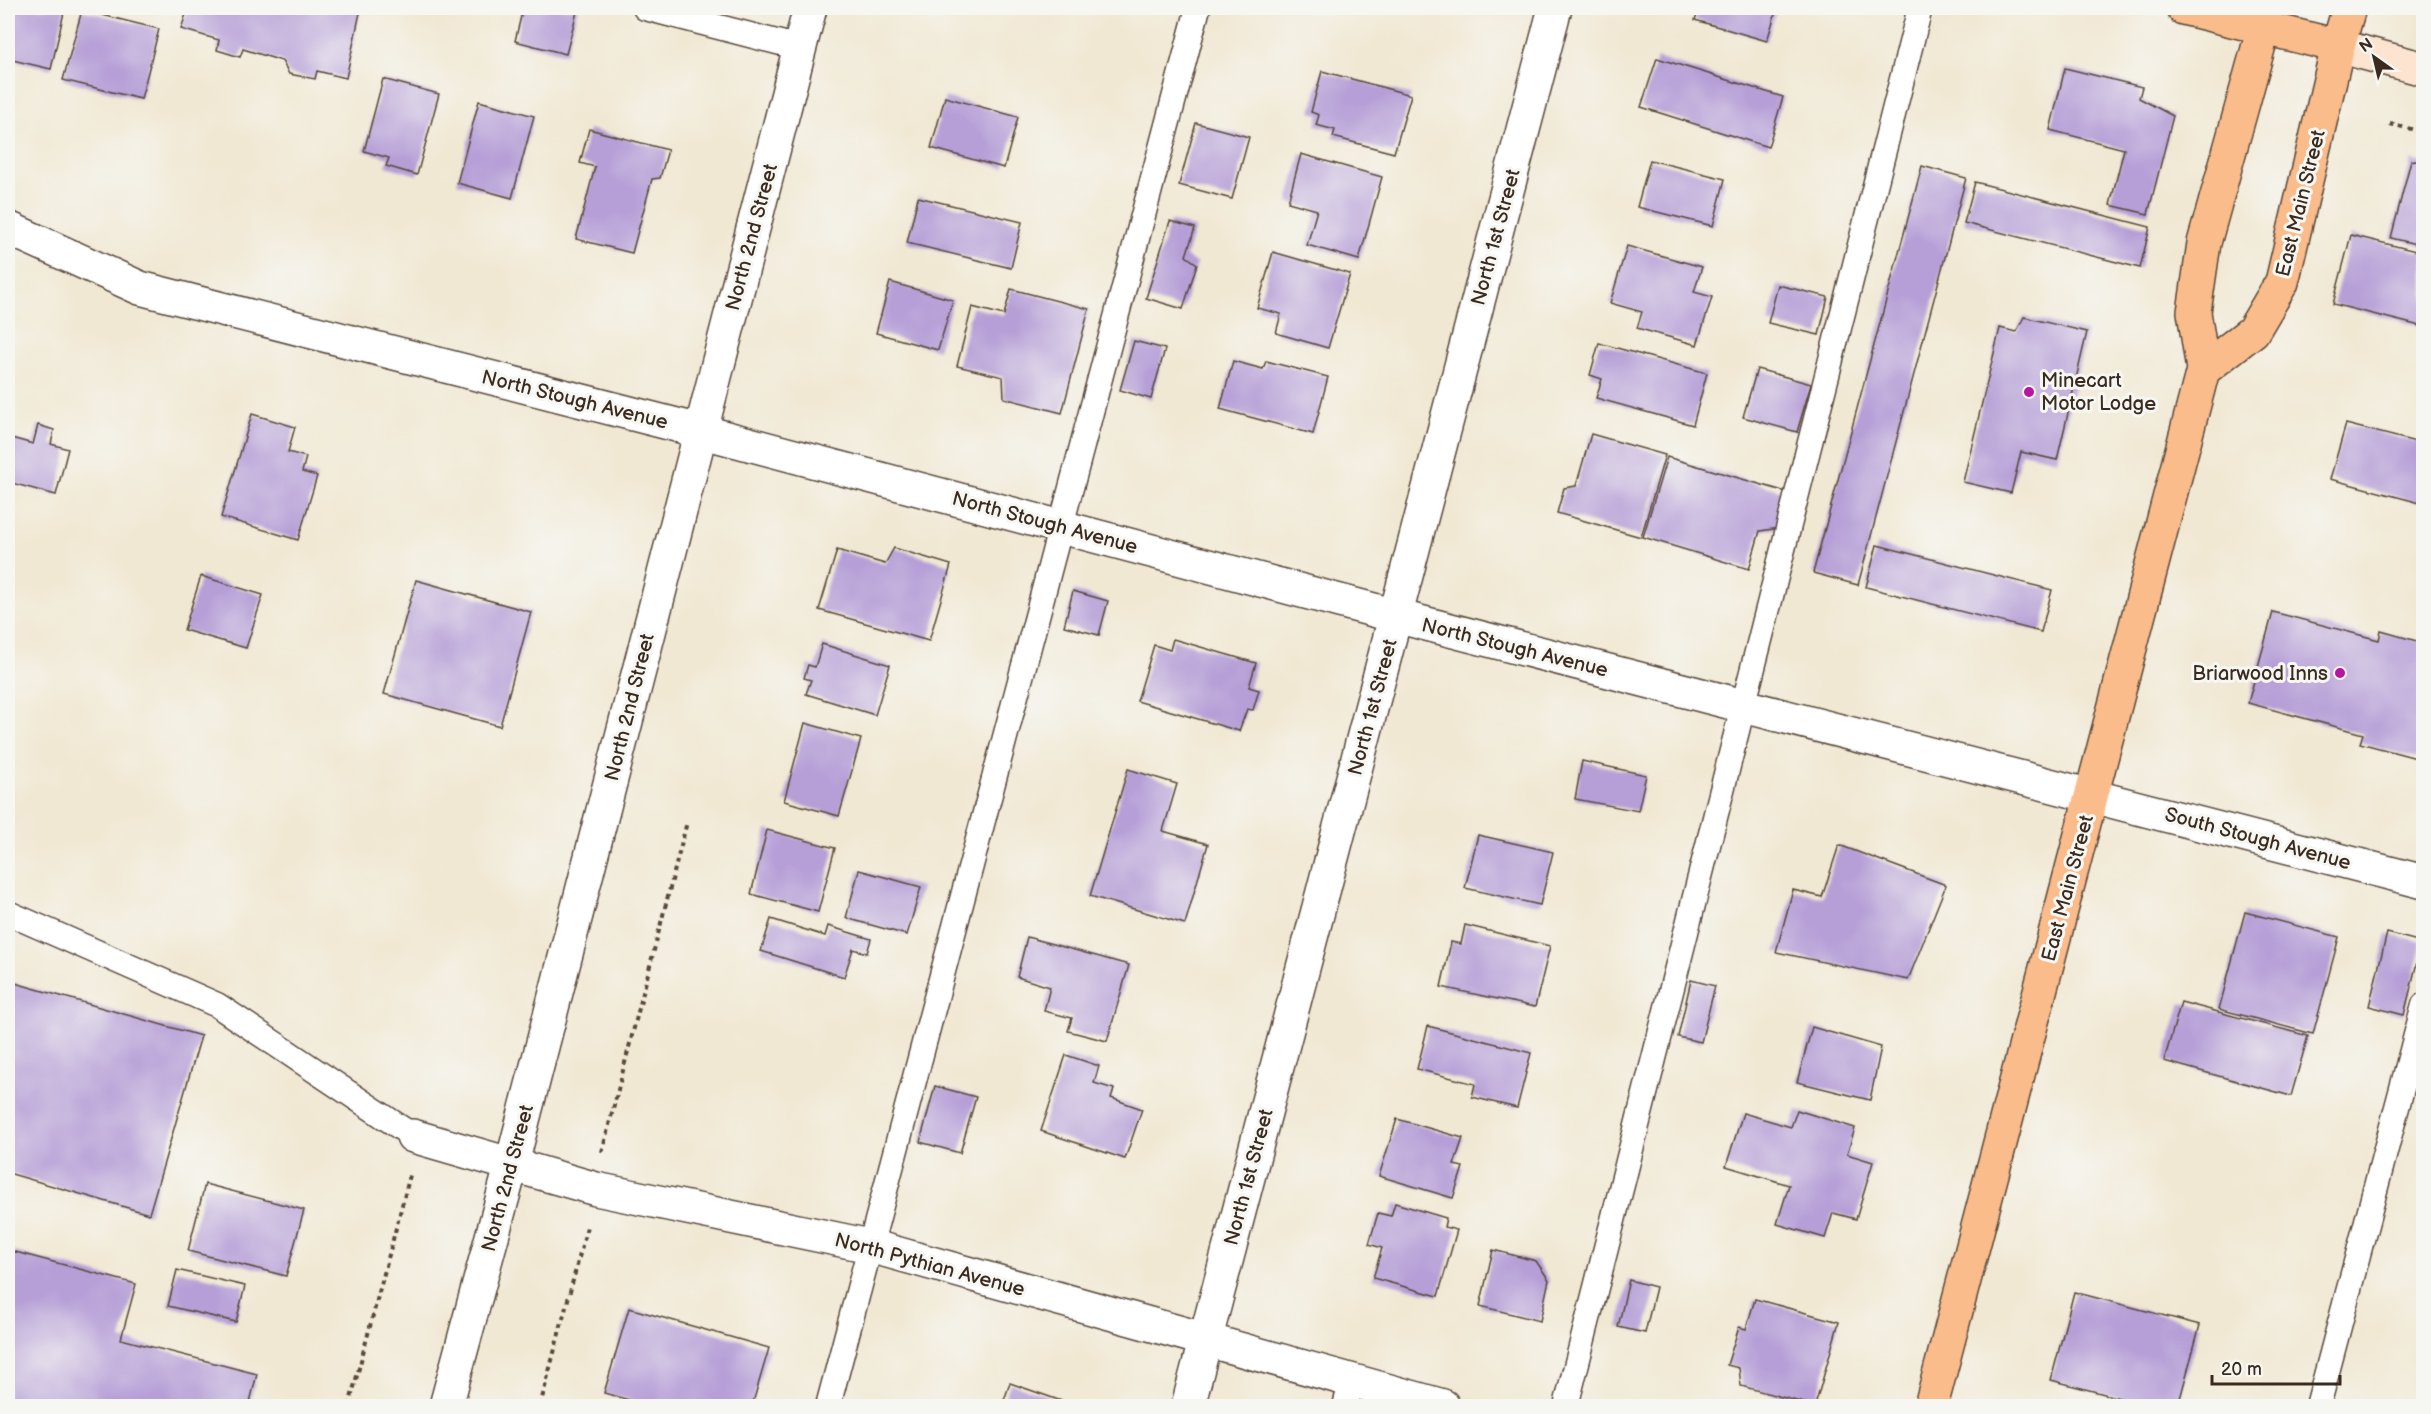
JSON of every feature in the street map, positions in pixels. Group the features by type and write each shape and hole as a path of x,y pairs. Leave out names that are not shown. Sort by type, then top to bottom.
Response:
{"main road":[{"path":"2183,8 2267,17 2338,45"},
{"name":"East Main Street","path":"2203,370 2253,332 2282,282 2338,45 2349,8"},
{"name":"East Main Street","path":"1930,1407 2203,370 2194,312 2204,243 2267,17"}],"street":[{"name":"North 2nd Street","path":"446,1407 512,1163 810,8"},
{"name":"North 1st Street","path":"1188,1407 1555,8"},
{"path":"2338,45 2424,69"},
{"name":"North Stough Avenue","path":"8,228 140,288 700,431 1396,616 2092,794"},
{"name":"South Stough Avenue","path":"2092,794 2424,882"},
{"name":"North Pythian Avenue","path":"413,1151 512,1163 596,1189 870,1246 1206,1340 1349,1394 1443,1407"}],"lane":[{"path":"645,8 800,48"},
{"path":"828,1407 1198,8"},
{"path":"1566,1407 1920,8"},
{"path":"8,913 217,1005 413,1151"},
{"path":"2318,1407 2424,1005"}],"path":[{"path":"2390,124 2424,132"},
{"path":"540,1407 687,822"},
{"path":"349,1407 413,1151"}],"building":[{"path":"8,8 65,8 51,69 8,59"},
{"path":"188,8 361,8 346,78 317,71 315,79 289,74 282,61 243,49 240,57 217,50 219,40 181,29"},
{"path":"523,8 578,8 566,54 515,41"},
{"path":"1699,8 1777,8 1767,41 1695,20"},
{"path":"82,10 159,29 141,99 63,80"},
{"path":"1657,58 1783,97 1768,147 1641,107"},
{"path":"2065,68 2142,87 2139,98 2173,116 2148,214 2110,205 2124,149 2050,130"},
{"path":"1322,71 1411,95 1394,153 1333,137 1335,130 1316,125 1319,115 1311,112"},
{"path":"383,79 439,94 417,175 386,166 389,158 364,151"},
{"path":"945,97 1018,117 1004,168 931,148"},
{"path":"479,101 534,116 512,198 457,183"},
{"path":"1196,123 1249,137 1232,199 1179,185"},
{"path":"589,129 668,150 660,178 652,179 632,253 576,239 595,167 580,163"},
{"path":"1301,154 1382,177 1359,260 1307,245 1317,210 1288,202"},
{"path":"1650,160 1725,179 1713,226 1637,207"},
{"path":"2411,160 2424,163 2424,246 2391,238"},
{"path":"1922,166 1966,178 1858,585 1813,573"},
{"path":"1975,182 2150,227 2140,268 1964,223"},
{"path":"918,197 1022,222 1011,268 907,243"},
{"path":"1170,221 1195,228 1186,256 1197,264 1183,309 1146,298"},
{"path":"2351,235 2424,253 2424,327 2333,304"},
{"path":"1627,246 1702,267 1694,292 1712,297 1697,345 1637,328 1642,312 1610,303"},
{"path":"1273,252 1350,274 1328,348 1276,333 1281,314 1257,308"},
{"path":"890,282 953,300 938,350 876,333"},
{"path":"1778,285 1828,297 1819,335 1768,323"},
{"path":"1011,289 1089,309 1062,413 1004,398 1003,377 957,366 972,307 1004,315"},
{"name":"Minecart Motor Lodge","path":"2024,317 2087,332 2057,460 2021,452 2011,493 1963,482 2000,328 2016,332"},
{"path":"1134,341 1165,349 1151,399 1120,390"},
{"path":"1599,343 1707,373 1693,425 1596,398 1602,379 1590,375"},
{"path":"1233,361 1263,369 1266,361 1328,377 1313,434 1220,409"},
{"path":"1757,369 1811,384 1797,432 1743,417"},
{"path":"252,414 295,427 288,452 306,457 302,472 317,476 298,540 221,517"},
{"path":"2346,424 2424,444 2424,504 2330,479"},
{"path":"38,425 54,430 51,444 68,449 56,495 8,482 8,437 33,444"},
{"path":"1591,434 1665,455 1641,537 1557,513 1564,488 1576,486"},
{"path":"1667,457 1790,493 1780,528 1760,531 1749,569 1643,537"},
{"path":"1877,545 2052,590 2041,632 1866,587"},
{"path":"894,548 951,565 929,641 819,610 837,550 885,564"},
{"path":"201,576 263,595 246,648 184,630"},
{"path":"416,580 531,612 500,726 384,694"},
{"path":"1073,591 1108,601 1099,635 1064,626"},
{"name":"Briarwood Inns","path":"2273,612 2379,640 2381,631 2424,643 2424,760 2360,743 2363,734 2248,703"},
{"path":"1173,639 1256,663 1249,687 1259,690 1253,710 1247,709 1239,731 1137,701 1154,645 1170,650"},
{"path":"822,644 890,665 875,715 806,694 811,680 804,678 808,665 815,667"},
{"path":"805,723 861,739 839,816 784,801"},
{"path":"1582,761 1646,775 1638,811 1575,799"},
{"path":"1128,769 1177,784 1163,831 1208,844 1185,924 1090,896"},
{"path":"767,830 835,848 818,912 751,894"},
{"path":"1478,835 1553,852 1540,905 1465,888"},
{"path":"1839,845 1946,885 1908,980 1776,952 1793,890 1822,897"},
{"path":"859,870 921,887 907,935 846,918"},
{"path":"2245,912 2339,937 2313,1034 2219,1009"},
{"path":"771,919 825,936 828,926 871,939 867,953 853,949 844,977 761,951"},
{"path":"1465,925 1550,946 1535,1007 1441,987 1451,942 1461,944"},
{"path":"2387,933 2422,942 2404,1015 2369,1006"},
{"path":"1027,937 1129,965 1107,1041 1068,1031 1072,1018 1044,1011 1050,987 1017,977"},
{"path":"1691,980 1715,986 1701,1042 1678,1037"},
{"path":"8,981 201,1036 149,1214 8,1173"},
{"path":"2181,1002 2308,1036 2291,1096 2164,1061"},
{"path":"1428,1026 1531,1053 1517,1108 1472,1097 1475,1084 1417,1069"},
{"path":"1812,1027 1881,1047 1870,1100 1797,1082"},
{"path":"1066,1055 1099,1066 1094,1083 1114,1089 1111,1098 1142,1109 1125,1159 1041,1131"},
{"path":"935,1086 976,1097 960,1153 920,1142"},
{"path":"1797,1110 1855,1128 1847,1154 1873,1162 1856,1219 1833,1213 1825,1238 1777,1224 1789,1185 1726,1166 1743,1113 1791,1127"},
{"path":"1397,1119 1463,1138 1454,1165 1463,1167 1453,1198 1379,1176"},
{"path":"205,1184 304,1210 286,1276 188,1251"},
{"path":"1395,1203 1446,1218 1444,1227 1457,1230 1438,1296 1373,1278 1382,1248 1369,1244 1378,1213 1391,1216"},
{"path":"8,1250 136,1284 121,1339 257,1374 249,1406 8,1406"},
{"path":"1493,1250 1536,1261 1549,1280 1540,1321 1480,1306"},
{"path":"177,1270 245,1286 236,1322 168,1306"},
{"path":"1629,1280 1656,1287 1645,1333 1618,1327"},
{"path":"2074,1292 2200,1325 2178,1406 2150,1406 2051,1380"},
{"path":"1755,1299 1839,1322 1815,1406 1741,1386 1739,1368 1727,1365 1739,1327 1746,1329"},
{"path":"629,1308 769,1348 752,1406 651,1406 604,1393"},
{"path":"1010,1383 1070,1404 1069,1406 1002,1406"}],"place":[{"name":"Minecart Motor Lodge","path":"2029,392"},
{"name":"Briarwood Inns","path":"2340,673"}]}
